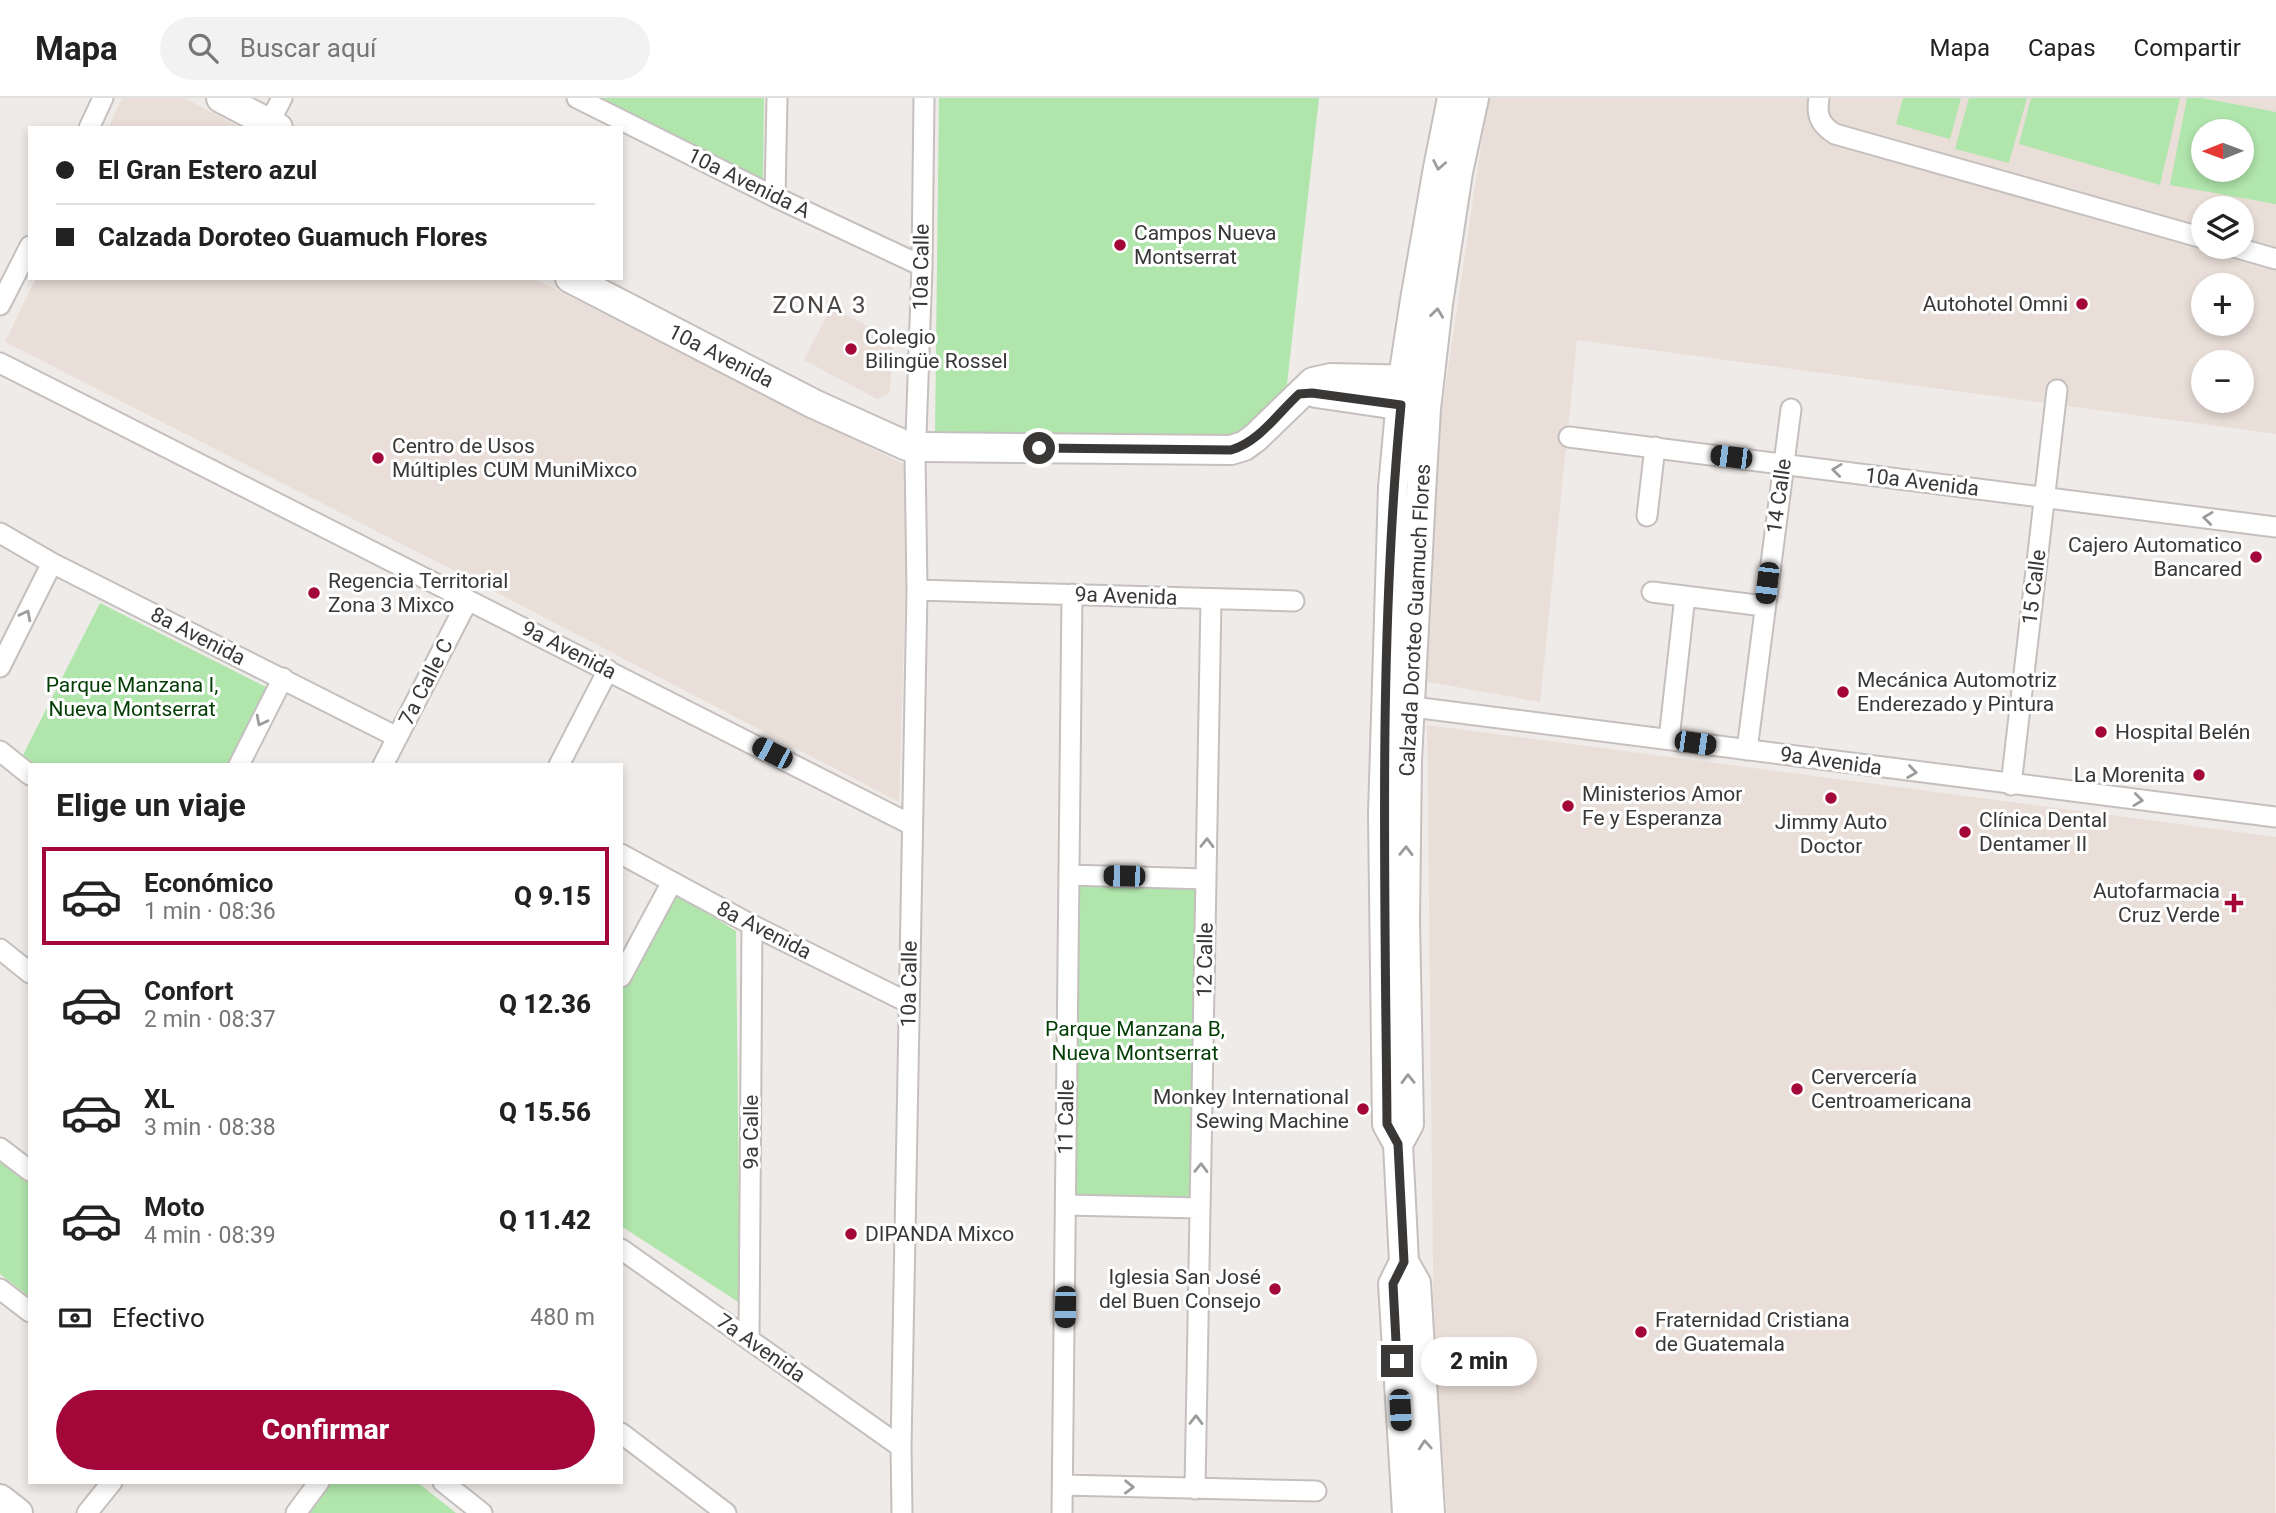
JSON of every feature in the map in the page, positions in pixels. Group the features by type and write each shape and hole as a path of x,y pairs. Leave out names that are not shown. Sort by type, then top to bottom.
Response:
{"main road":[{"path":"221,98 274,126"},
{"name":"Calzada Doroteo Guamuch Flores","path":"1415,393 1438,168 1452,98"},
{"name":"Calzada Doroteo Guamuch Flores","path":"1430,1513 1416,1283 1404,1262 1398,1144 1387,1124 1383,814 1398,705 1393,487 1415,393 1474,98"},
{"name":"10a Avenida","path":"574,280 814,404 874,431 914,444 1231,450 1244,446 1255,438 1313,382 1331,379 1415,393"},
{"name":"Calzada Doroteo Guamuch Flores","path":"1404,1262 1393,1284 1407,1513"},
{"path":"0,1499 18,1513"}],"street":[{"path":"90,126 103,98"},
{"path":"274,126 282,98"},
{"name":"10a Avenida A","path":"577,98 775,197 922,266"},
{"path":"775,197 777,98"},
{"name":"10a Calle","path":"902,1513 917,590 914,444 922,266 924,98"},
{"path":"1819,98 1817,112 1825,128 1835,134 2191,235"},
{"path":"0,305 28,250"},
{"path":"2254,253 2276,259"},
{"name":"9a Avenida","path":"0,363 912,825"},
{"name":"15 Calle","path":"2011,785 2057,390"},
{"name":"14 Calle","path":"1747,750 1791,409"},
{"name":"10a Avenida","path":"1569,437 2276,527"},
{"path":"1647,516 1655,447"},
{"name":"8a Avenida","path":"0,533 52,563 397,737"},
{"path":"0,667 52,563"},
{"name":"9a Avenida","path":"917,590 1294,601"},
{"path":"1652,592 1764,607"},
{"name":"11 Calle","path":"1062,1513 1072,594"},
{"path":"1669,739 1685,596"},
{"name":"12 Calle","path":"1195,1489 1211,598"},
{"name":"7a Calle C","path":"384,763 468,600"},
{"path":"560,763 608,670"},
{"path":"240,763 283,678"},
{"name":"9a Avenida","path":"1398,705 2276,817"},
{"path":"0,751 28,773"},
{"name":"8a Avenida","path":"623,855 752,925 909,1003"},
{"path":"1069,875 1206,878"},
{"path":"623,973 672,882"},
{"name":"9a Calle","path":"750,1340 752,925"},
{"path":"0,949 28,971"},
{"path":"0,1148 28,1169"},
{"path":"1066,1205 1200,1208"},
{"name":"7a Avenida","path":"623,1250 901,1447"},
{"path":"0,1289 28,1310"},
{"path":"623,1435 726,1513"},
{"path":"87,1513 109,1484"},
{"path":"296,1513 318,1484"},
{"path":"446,1484 482,1513"},
{"path":"1063,1485 1316,1492"}],"shaded area":[{"path":"122,98 184,98 238,126 109,126"},
{"path":"1488,98 2276,98 2276,434 1577,340 1540,702 1423,681 1434,464"},
{"path":"35,280 537,280 909,467 899,802 463,575 5,342"},
{"name":"Colegio Bilingüe Rossel","path":"831,307 893,339 890,391 886,396 877,399 804,360"},
{"path":"1427,725 2276,837 2275,1513 1447,1513 1434,1353"}],"green space":[{"path":"602,98 764,98 763,181"},
{"name":"Campos Nueva Montserrat","path":"939,98 1319,98 1286,393 1234,436 935,434"},
{"path":"1903,98 1961,98 1950,139 1896,124"},
{"path":"1969,98 2027,98 2009,163 1955,149"},
{"path":"2031,98 2180,98 2160,185 2019,144"},
{"path":"2187,98 2202,98 2276,112 2276,204 2254,200 2254,196 2231,196 2170,185"},
{"name":"Parque Manzana I, Nueva Montserrat","path":"100,603 270,689 232,763 33,763 23,755"},
{"name":"Parque Manzana B, Nueva Montserrat","path":"1074,880 1200,883 1194,1201 1071,1199"},
{"path":"670,890 736,931 740,1303 623,1227 623,982"},
{"path":"0,1154 28,1175 28,1295 0,1274"},
{"path":"327,1484 420,1484 456,1513 311,1513 307,1510"}],"place":[{"name":"Campos Nueva Montserrat","path":"1120,245"},
{"name":"Autohotel Omni","path":"2082,304"},
{"name":"Colegio Bilingüe Rossel","path":"851,349"},
{"name":"Centro de Usos Múltiples CUM MuniMixco","path":"378,458"},
{"name":"Cajero Automatico Bancared","path":"2256,557"},
{"name":"Regencia Territorial Zona 3 Mixco","path":"314,593"},
{"name":"Mecánica Automotriz Enderezado y Pintura","path":"1843,692"},
{"name":"Hospital Belén","path":"2101,732"},
{"name":"La Morenita","path":"2199,775"},
{"name":"Jimmy Auto Doctor","path":"1831,798"},
{"name":"Ministerios Amor Fe y Esperanza","path":"1568,806"},
{"name":"Clínica Dental Dentamer II","path":"1965,832"},
{"name":"Autofarmacia Cruz Verde","path":"2234,903"},
{"name":"Cervercería Centroamericana","path":"1797,1089"},
{"name":"Monkey International Sewing Machine","path":"1363,1109"},
{"name":"DIPANDA Mixco","path":"851,1234"},
{"name":"Iglesia San José del Buen Consejo","path":"1275,1289"},
{"name":"Fraternidad Cristiana de Guatemala","path":"1641,1332"}],"district":[{"name":"ZONA 3","path":"820,305"}],"route":[{"path":"1039,448 1231,450 1244,446 1255,438 1299,394 1312,393 1401,405 1393,487 1383,814 1387,1124 1398,1144 1404,1262 1393,1284 1397,1361"}]}
